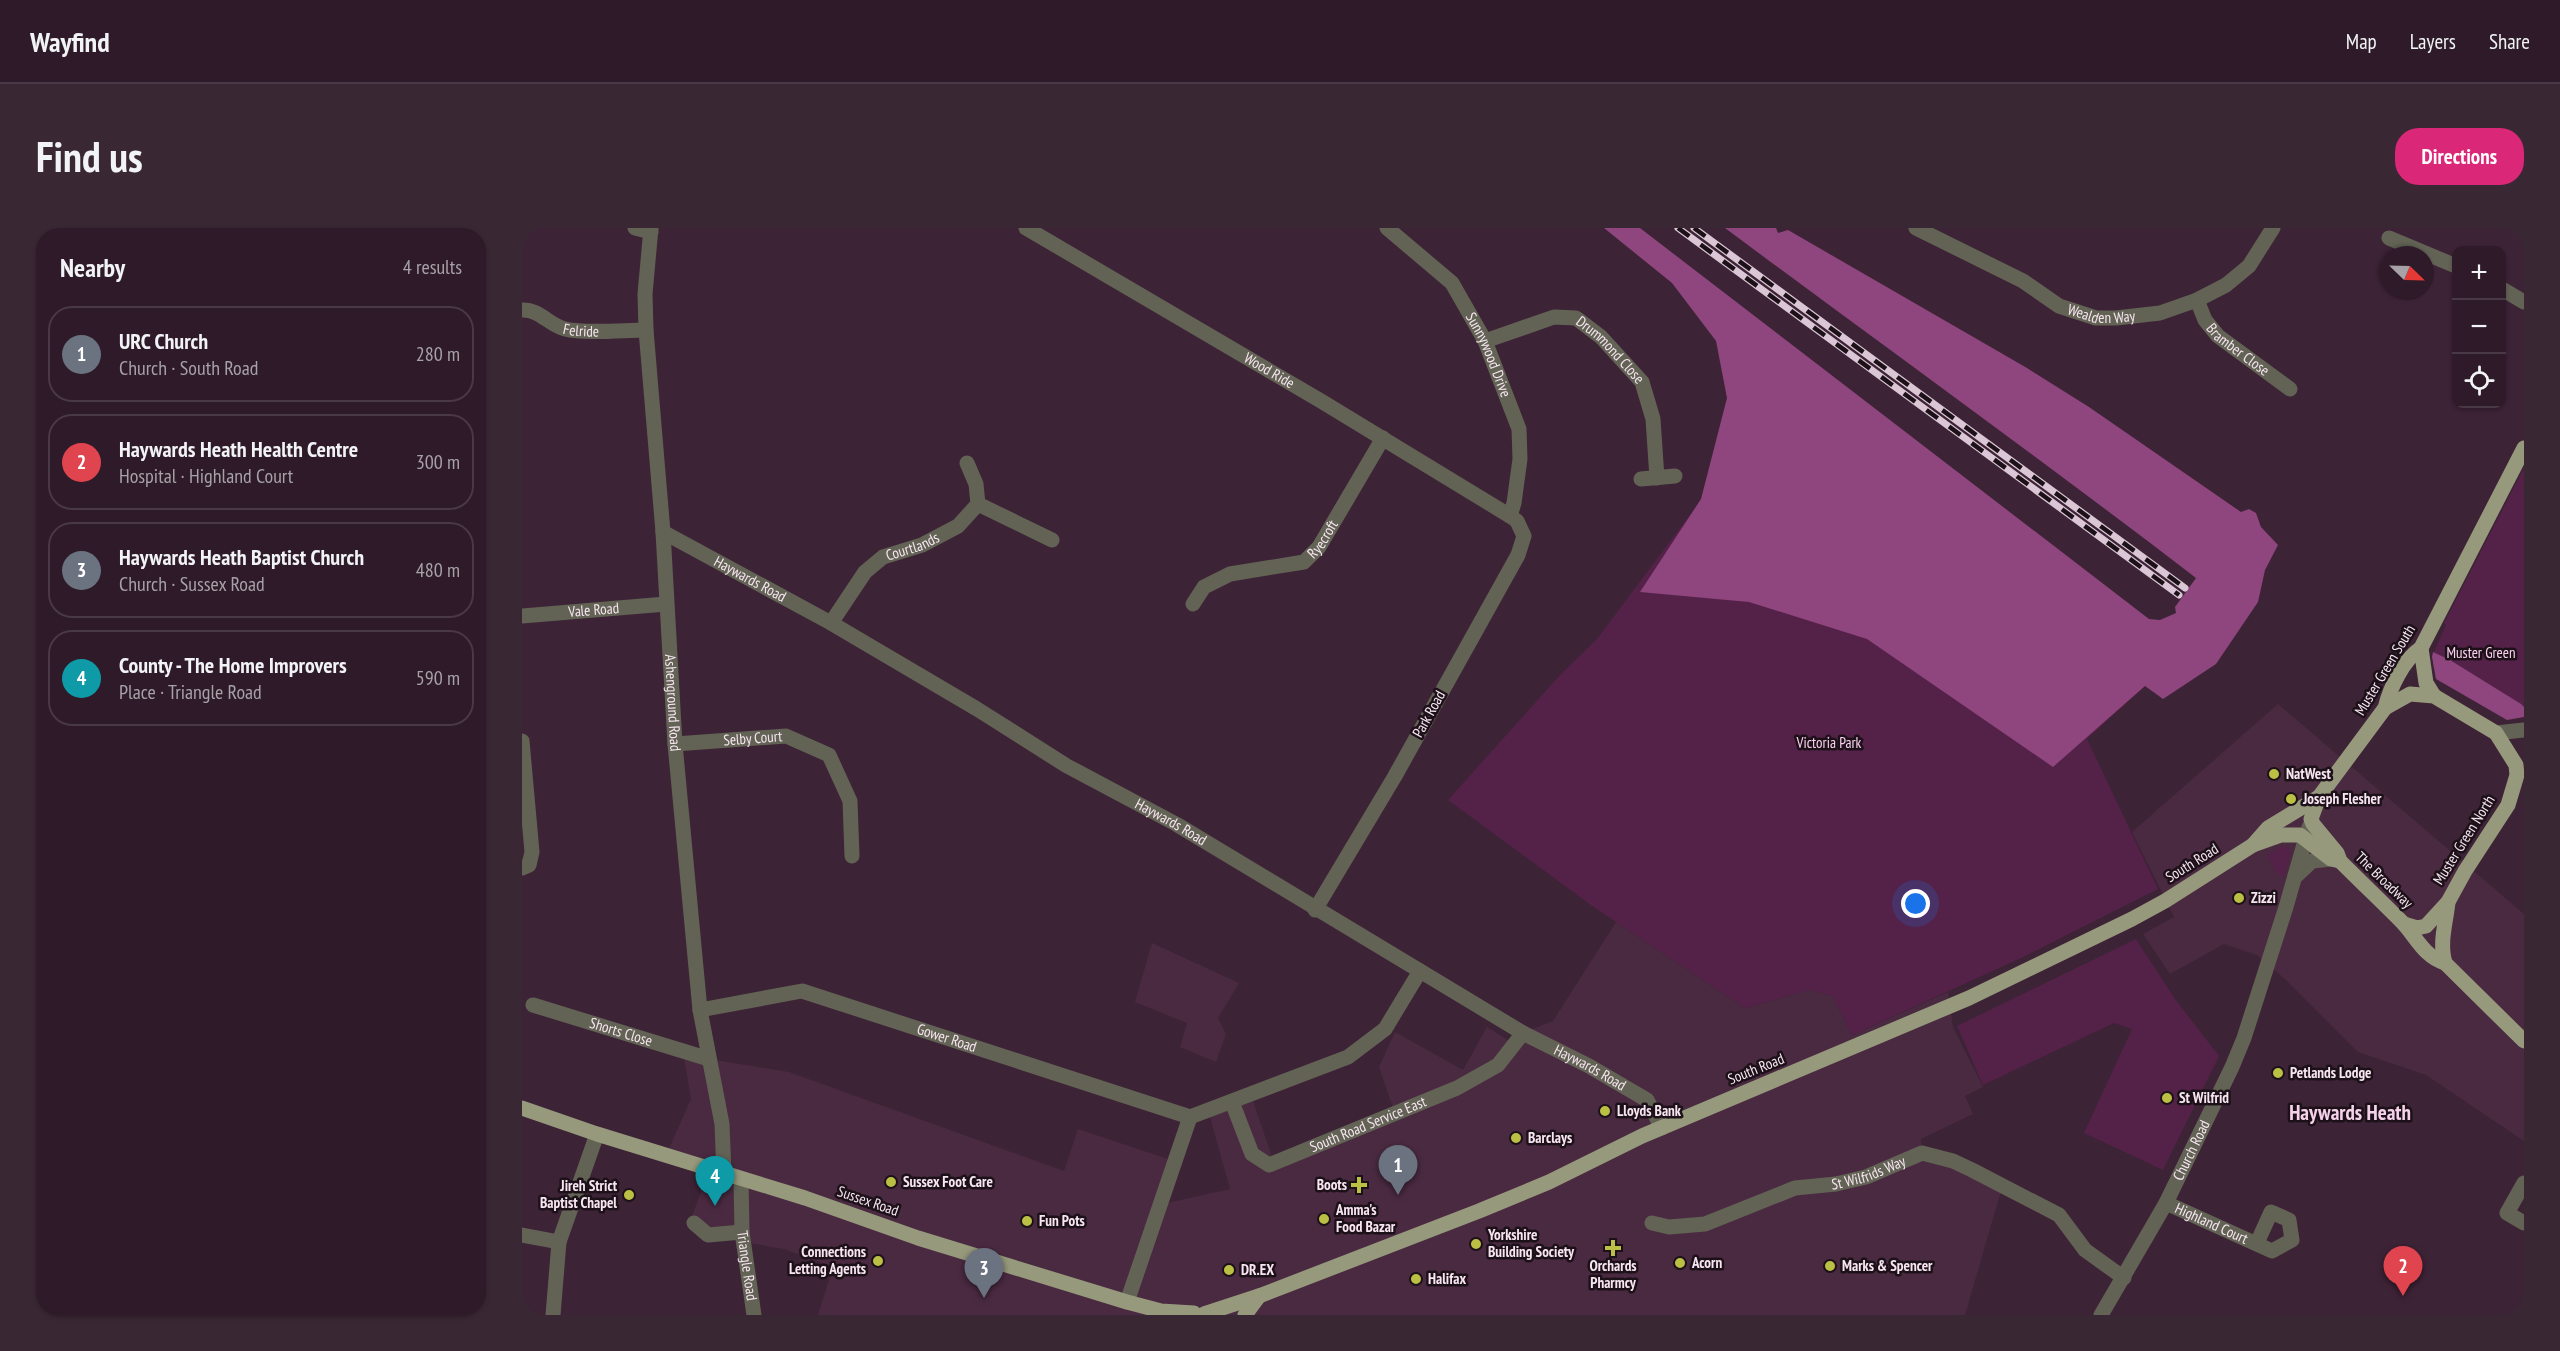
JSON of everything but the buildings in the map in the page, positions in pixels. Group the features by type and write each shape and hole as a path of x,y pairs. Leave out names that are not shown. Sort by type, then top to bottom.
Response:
{"main road":[{"name":"Muster Green South","path":"2253,845 2268,828 2319,797 2385,708 2392,688 2412,654 2421,648 2524,448"},
{"path":"2421,648 2426,683 2434,696"},
{"path":"2385,708 2410,694 2434,696 2496,734 2521,770"},
{"name":"Muster Green North","path":"2448,902 2465,871 2508,805 2521,770"},
{"path":"2311,819 2319,797"},
{"name":"The Broadway","path":"2311,819 2316,829 2337,853 2336,860"},
{"path":"2253,845 2291,833 2306,837"},
{"name":"The Broadway","path":"2306,837 2336,860 2404,924 2422,947 2437,960 2445,963 2524,1041"},
{"name":"South Road","path":"1197,1314 1259,1296 1549,1182 1662,1128 1879,1037 2052,959 2165,901 2253,845"},
{"path":"2445,963 2441,951 2448,902"},
{"name":"The Broadway","path":"2404,924 2417,928 2426,926 2448,902"},
{"name":"Sussex Road","path":"522,1108 597,1134 805,1198 918,1238 1126,1302 1161,1311 1197,1314"},
{"path":"1245,1315 1259,1296"},
{"name":"Sussex Road","path":"1126,1302 1142,1315"}],"street":[{"path":"635,228 651,230"},
{"name":"Wood Ride","path":"1026,228 1383,438 1510,516"},
{"name":"Sunnywood Drive","path":"1386,228 1452,283 1485,341 1519,429 1520,459 1510,516"},
{"name":"Wealden Way","path":"1916,228 2023,281 2059,306 2096,318 2134,317 2160,313 2197,300 2226,285 2249,266 2273,228"},
{"name":"Ashenground Road","path":"651,230 645,294 646,330 663,532 675,744 700,1010 722,1124 724,1174"},
{"path":"2389,238 2452,264"},
{"path":"2506,291 2524,302"},
{"name":"Bramber Close","path":"2197,300 2205,320 2218,336 2290,390"},
{"name":"Felride","path":"522,310 529,310 567,329 646,330"},
{"name":"Drummond Close","path":"1485,341 1554,317 1576,318 1600,337 1642,382 1653,419 1657,478"},
{"name":"Ryecroft","path":"1194,604 1204,587 1230,574 1304,562 1319,547 1383,438"},
{"path":"967,462 976,484 978,504 1052,540"},
{"path":"1641,479 1675,476"},
{"name":"Courtlands","path":"831,624 865,572 883,557 922,544 958,526 978,504"},
{"name":"Park Road","path":"1316,910 1395,776 1518,555 1524,536 1517,522 1510,516"},
{"name":"Haywards Road","path":"663,532 831,624 977,708 1067,766 1176,824 1523,1033 1589,1066 1647,1100 1662,1128"},
{"name":"Vale Road","path":"522,616 666,604"},
{"path":"2496,734 2524,730"},
{"name":"Selby Court","path":"675,744 786,736 829,754 850,801 852,856"},
{"path":"522,741 532,852 529,865 522,868"},
{"name":"Church Road","path":"2101,1315 2166,1203 2244,1038 2296,876 2295,870 2311,819"},
{"path":"2296,876 2312,861 2336,860"},
{"path":"1126,1302 1190,1117 1348,1057 1385,1029 1420,971"},
{"name":"Gower Road","path":"700,1010 802,991 1190,1117"},
{"name":"Shorts Close","path":"533,1005 709,1059"},
{"name":"South Road Service East","path":"1233,1102 1252,1154 1269,1165 1457,1088 1498,1065 1523,1033"},
{"path":"553,1315 559,1242 597,1134"},
{"name":"St Wilfrids Way","path":"1652,1223 1669,1227 1705,1224 1795,1188 1836,1184 1866,1177 1922,1154 1953,1161 2059,1215 2085,1250 2124,1278"},
{"name":"Triangle Road","path":"741,1179 742,1232 754,1315"},
{"path":"2524,1183 2507,1213 2524,1223"},
{"name":"Highland Court","path":"2166,1203 2257,1243"},
{"path":"694,1223 708,1235 742,1232"},
{"path":"522,1236 559,1242"}],"shaded area":[{"path":"1604,228 1640,228 2149,619 2160,620 2176,613 2175,607 2196,578 1725,228 1776,228 1778,233 1788,230 2027,368 2089,407 2241,512 2249,509 2256,513 2261,527 2278,545 2265,570 2258,602 2216,664 2163,699 2145,686 2053,767 1867,639 1749,602 1640,592 1701,499 1727,398 1716,341 1672,283"},
{"path":"2433,652 2521,704 2524,707 2524,717 2507,720 2436,679"},
{"path":"2278,704 2524,914 2524,1141 2426,1075 2358,1052 2285,979 2257,955 2224,944 2170,974 2143,934 2174,917 2132,832"},
{"path":"1616,922 1745,1008 1809,990 1833,996 1852,1035 1948,992 1953,1027 1983,1087 1965,1096 1973,1114 1921,1139 1922,1153 2001,1191 1965,1315 818,1315 833,1267 784,1249 737,1241 689,1224 707,1176 663,1162 691,1099 683,1051 709,1059 789,1072 1064,1171 1078,1129 1174,1161 1158,1205 1230,1189 1210,1117 1253,1101 1274,1163 1395,1114 1379,1067 1395,1032 1463,1070 1487,1027 1514,1044 1523,1033 1553,1021"},
{"path":"1152,943 1239,983 1218,1018 1226,1034 1216,1062 1180,1047 1187,1023 1135,1002"}],"green space":[{"name":"Victoria Park","path":"1787,385 2146,685 2087,739 2158,889 2019,959 1852,1035 1833,996 1809,990 1745,1008 1595,908 1448,800 1560,675 1597,639"},
{"name":"Muster Green","path":"2524,468 2524,714 2432,656 2446,625 2444,623"},
{"path":"2282,846 2288,847 2291,851 2284,875 2279,876 2267,856"},
{"path":"2136,939 2175,999 2219,1056 2163,1170 2084,1133 2132,1029 2114,1023 1983,1085 1957,1026"}],"railway":[{"path":"1678,228 2179,595"},
{"path":"1694,228 2185,588"}],"place":[{"name":"NatWest","path":"2274,774"},
{"name":"Joseph Flesher","path":"2291,799"},
{"name":"Zizzi","path":"2239,898"},
{"name":"Petlands Lodge","path":"2278,1073"},
{"name":"St Wilfrid","path":"2167,1098"},
{"name":"Lloyds Bank","path":"1605,1111"},
{"name":"Barclays","path":"1516,1138"},
{"name":"Sussex Foot Care","path":"891,1182"},
{"name":"Boots","path":"1359,1185"},
{"name":"Jireh Strict Baptist Chapel","path":"629,1195"},
{"name":"URC Church","path":"1398,1195"},
{"name":"County - The Home Improvers","path":"715,1206"},
{"name":"Amma's Food Bazar","path":"1324,1219"},
{"name":"Fun Pots","path":"1027,1221"},
{"name":"Yorkshire Building Society","path":"1476,1244"},
{"name":"Orchards Pharmcy","path":"1613,1248"},
{"name":"Connections Letting Agents","path":"878,1261"},
{"name":"Acorn","path":"1680,1263"},
{"name":"Marks & Spencer","path":"1830,1266"},
{"name":"DR.EX","path":"1229,1270"},
{"name":"Halifax","path":"1416,1279"},
{"name":"Haywards Heath Health Centre","path":"2403,1296"},
{"name":"Haywards Heath Baptist Church","path":"984,1298"}],"district":[{"name":"Haywards Heath","path":"2350,1113"}]}
